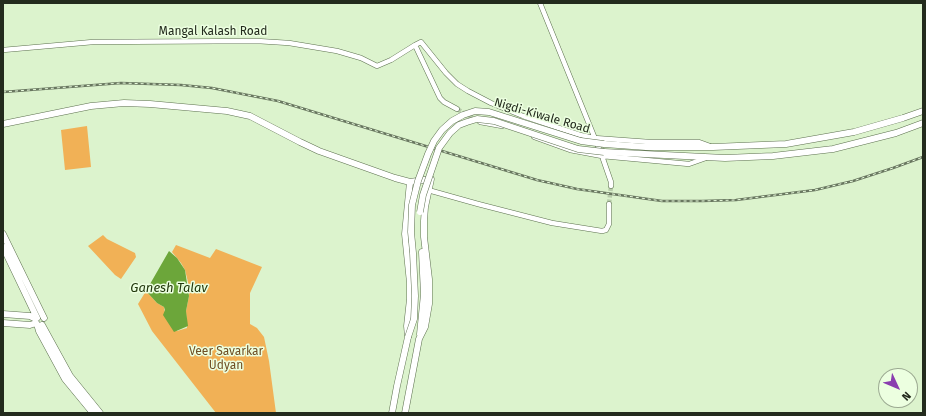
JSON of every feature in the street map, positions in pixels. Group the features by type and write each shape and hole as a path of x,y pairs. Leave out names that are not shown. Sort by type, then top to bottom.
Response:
{"main road":[{"path":"3,124 85,108 124,103 155,104 227,111 250,116 319,151 365,166 395,178 410,182 432,179 428,190 424,221 430,304 425,327 419,339 405,413"},
{"name":"Nigdi-Kiwale Road","path":"408,337 414,319 415,296 411,232 412,205 418,181 434,141 442,130 452,121 463,115 475,111 489,112 581,141 604,144 646,147 713,147 786,144 831,137 872,127 923,111"},
{"name":"Nigdi-Kiwale Road","path":"419,339 424,294 420,212 423,196 439,148 450,133 459,125 477,119 484,119 586,150 645,155 725,158 774,156 833,149 896,133 923,123"},
{"path":"392,413 408,337 407,326 410,283 404,234 410,182"},
{"path":"3,234 39,321 39,332 65,379 93,413"},
{"path":"3,246 39,321 70,376 100,413"},
{"path":"3,314 30,316 39,321"},
{"path":"3,323 30,324 39,321"}],"street":[{"path":"540,3 602,156 611,186"},
{"name":"Mangal Kalash Road","path":"3,50 93,42 257,41 290,44 337,52 361,58 377,66 391,60 417,44"},
{"path":"457,108 444,102 440,98 417,44 421,42 423,44 446,73 457,84 491,103 523,116 580,135 594,138 649,142 699,142 713,147"},
{"path":"480,122 500,126 570,150 602,156 689,164 709,157"},
{"path":"428,190 552,222 602,231 606,230 609,224 609,204"}],"green space":[{"path":"87,126 91,167 65,170 61,130"},
{"path":"103,235 107,239 135,253 136,257 121,279 115,275 88,246"},
{"name":"Veer Savarkar Udyan","path":"176,245 210,258 216,249 262,267 250,293 250,324 257,328 264,337 276,413 216,413 152,331 138,304 146,291 157,303 164,307 165,313 177,331 187,328 186,311 189,296 188,282 185,270 172,252"}],"water":[{"name":"Ganesh Talav","path":"169,251 177,258 185,270 189,296 186,311 188,326 174,332 163,315 165,310 164,307 157,303 146,291"}],"tunnel":[{"path":"457,109 477,120"},
{"path":"609,204 611,186"}],"railway":[{"path":"3,92 121,83 181,85 212,88 278,101 537,180 577,189 662,201 736,200 815,190 853,181 923,157"}]}
